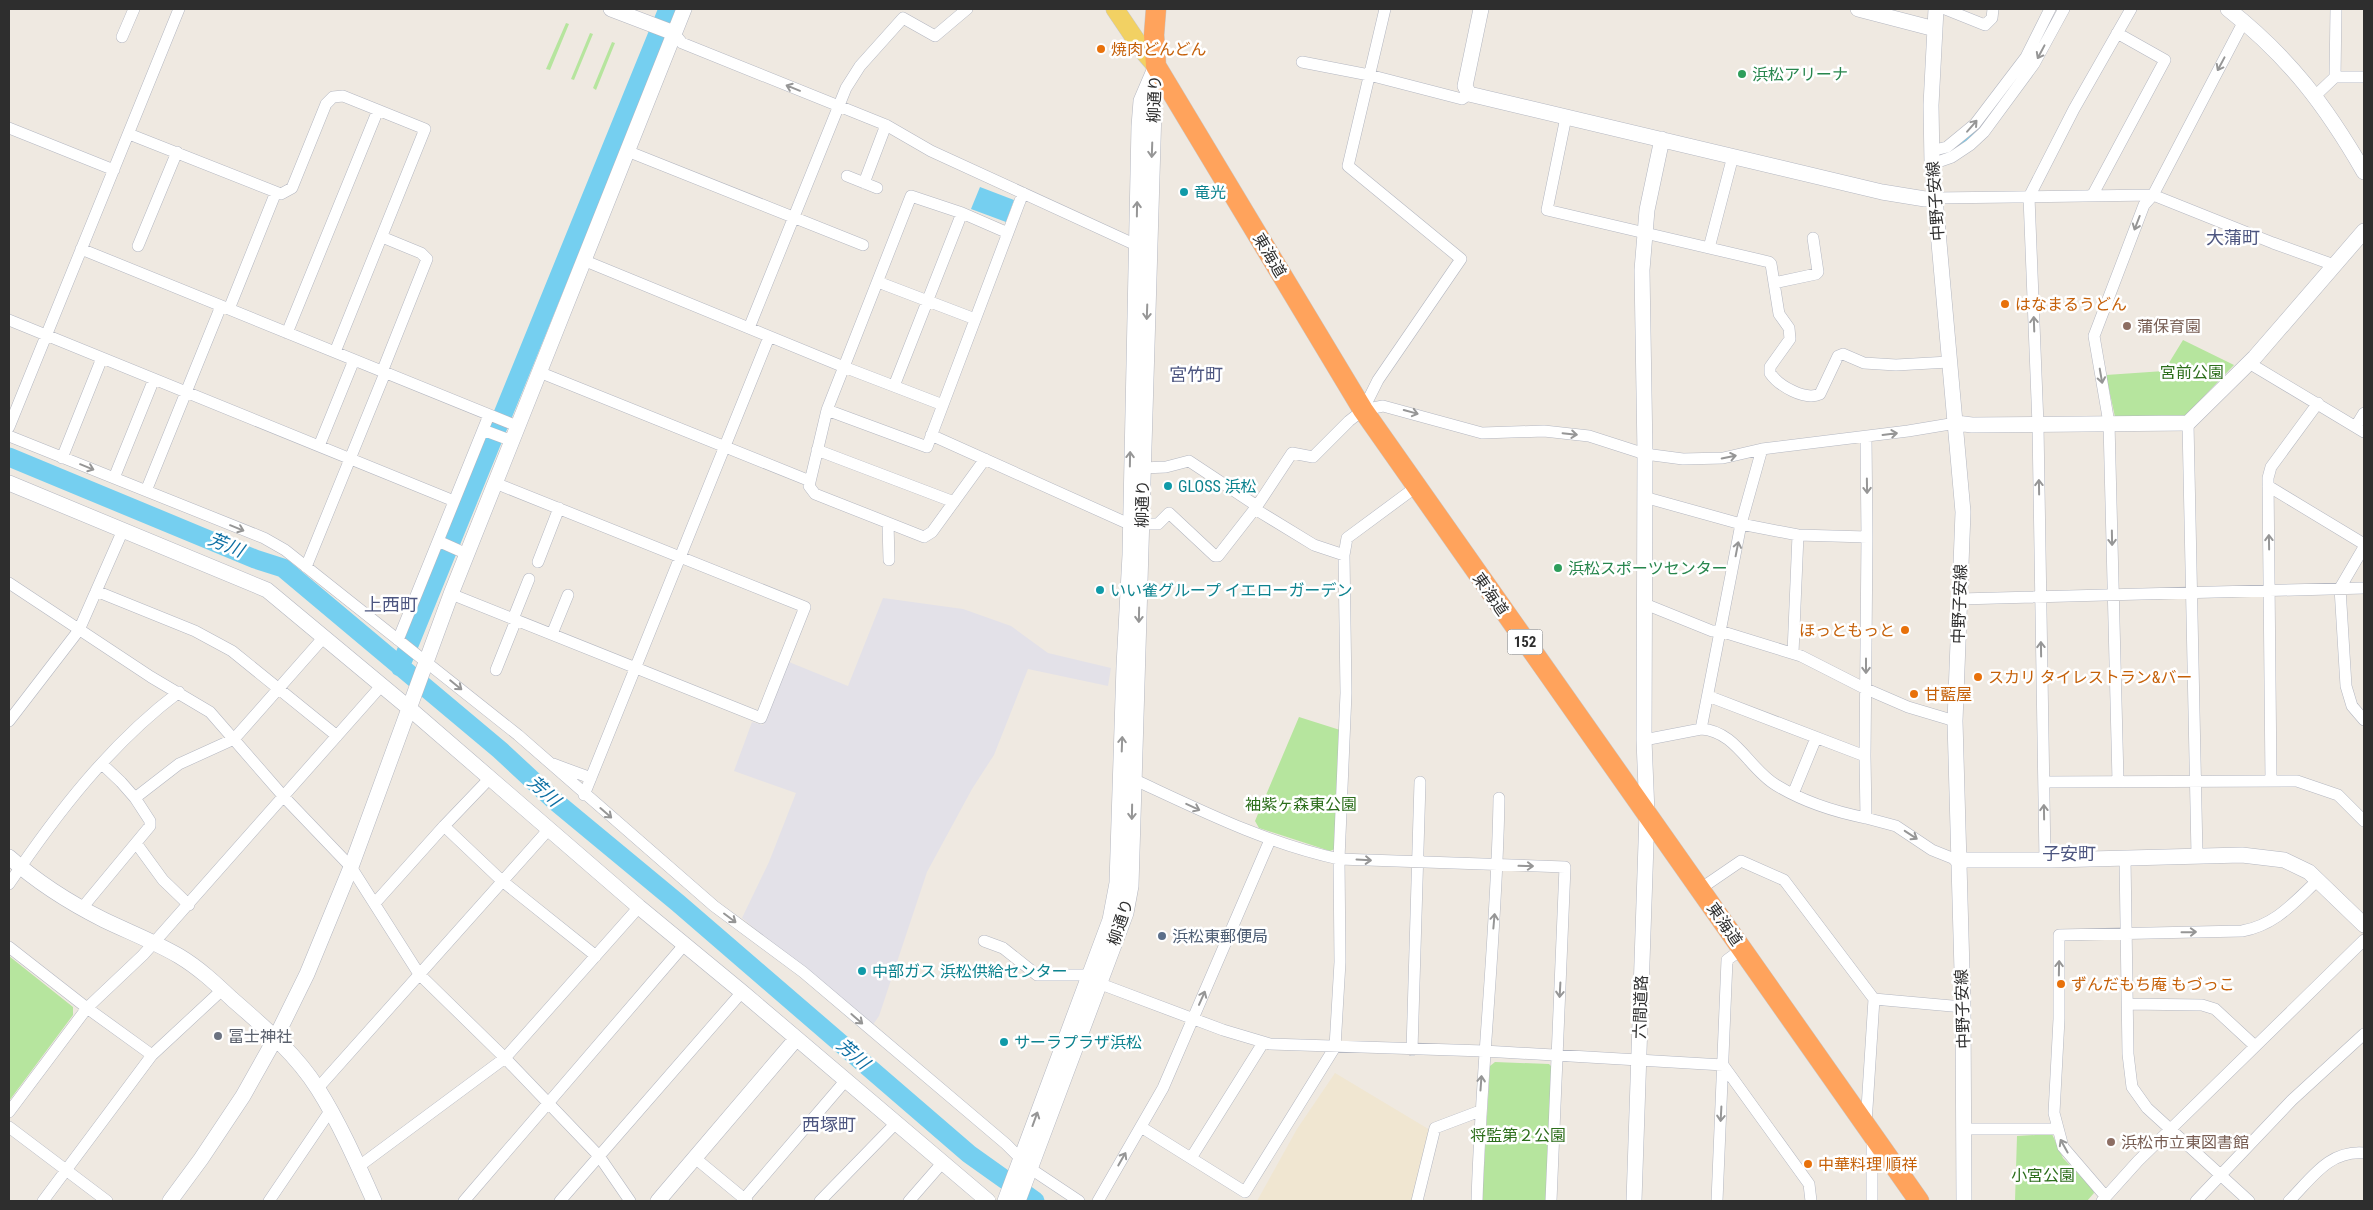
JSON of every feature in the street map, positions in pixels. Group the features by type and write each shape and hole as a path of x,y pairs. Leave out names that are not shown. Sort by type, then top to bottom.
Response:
{"highway":[{"name":"東海道","path":"1156,9 1154,35 1156,66 1363,410 1919,1201"}],"main road":[{"path":"1115,9 1144,52 1156,66"}],"street":[{"path":"122,38 134,9"},
{"path":"9,427 180,9"},
{"path":"611,9 664,30 682,43 886,125 931,151 1136,245"},
{"path":"170,1201 230,1118 275,1039 308,974 351,867 411,704 422,660 451,594 461,551 495,482 507,439 539,372 627,151 664,30 684,9"},
{"path":"749,328 838,106 852,77 903,18 935,36 967,9"},
{"path":"931,435 1135,524 1158,524 1169,513 1215,556 1218,556 1256,507 1292,453 1313,457 1349,421 1363,410 1378,380 1461,259 1348,166 1385,9"},
{"path":"1469,94 1465,86 1481,9"},
{"path":"1858,9 1935,29"},
{"name":"中野子安線","path":"1936,9 1932,158 1934,198 1956,423 1962,512 1955,721 1957,860 1963,1007 1963,1200"},
{"path":"1945,9 1985,25 1992,18 1993,9"},
{"path":"1932,158 1948,147 1974,124 2026,56 2050,9"},
{"path":"1932,158 1952,157 1970,145 1984,132 2034,64 2064,9"},
{"path":"2045,860 2038,425 2029,197 2074,110 2131,9"},
{"path":"2228,9 2244,21 2287,62 2316,95 2364,172"},
{"path":"2335,77 2336,9"},
{"path":"2118,780 2109,423 2094,336 2144,205 2153,195 2244,21"},
{"path":"2092,196 2165,60 2118,34"},
{"path":"1302,62 1369,75 1462,99 1469,94 1882,192 1925,199 2153,195 2272,243 2334,265"},
{"name":"柳通り","path":"1093,979 1126,912 1130,886 1133,779 1136,245 1141,101 1156,66"},
{"name":"柳通り","path":"1025,1166 1093,979 1110,920 1117,883 1135,524 1143,468 1156,66"},
{"path":"2316,95 2335,77 2364,78"},
{"path":"129,134 280,194 292,188 329,100 338,95 425,129 335,352"},
{"path":"287,333 378,110"},
{"path":"1566,117 1547,210 1769,262 1779,314 1789,328 1790,339 1770,368 1770,373 1788,389 1813,397 1820,394 1838,356 1842,354 1864,363 1896,365 1949,362"},
{"path":"864,183 886,125"},
{"path":"9,128 114,170"},
{"name":"六間道路","path":"1634,1201 1647,813 1644,740 1645,454 1642,279 1644,233 1662,139"},
{"path":"627,151 863,245"},
{"path":"138,246 177,152"},
{"path":"1709,248 1733,156"},
{"path":"847,176 876,188"},
{"path":"146,491 186,392 276,192"},
{"path":"827,410 927,447 1023,193"},
{"path":"985,459 929,535 920,536 815,494 809,486 827,410 911,196 962,213 1008,232"},
{"path":"894,386 962,213"},
{"path":"1363,410 1383,406 1482,433 1544,431 1589,436 1645,454 1683,460 1723,458 1762,449 1866,437 1956,423 1972,425 2188,423 2249,363 2364,231"},
{"path":"306,567 427,260 422,253 382,237"},
{"path":"1774,283 1818,272 1813,238"},
{"path":"81,249 513,425"},
{"path":"584,260 844,367 943,405"},
{"path":"878,282 976,319"},
{"path":"9,320 454,501"},
{"path":"584,795 769,336"},
{"path":"62,458 102,358"},
{"path":"319,446 354,360"},
{"path":"2249,363 2360,429 2364,413"},
{"path":"539,372 810,481"},
{"path":"114,478 154,379"},
{"path":"2271,781 2268,486 2271,466 2318,403"},
{"path":"400,642 440,542 454,501 492,416"},
{"path":"2188,423 2190,593 2197,855"},
{"path":"486,431 507,439"},
{"path":"9,436 264,538 285,550 547,761 714,906 803,972 1025,1166 1079,1201"},
{"path":"1866,437 1866,674 1864,688 1866,818"},
{"path":"1701,729 1742,524 1762,449"},
{"path":"817,450 954,502"},
{"path":"1143,468 1166,467 1189,461 1314,545 1344,555"},
{"path":"451,594 760,718 805,607 495,482"},
{"path":"9,483 267,590 324,636 381,686 411,704 490,778 639,907 897,1122 988,1201"},
{"path":"2268,486 2364,545 2340,588 2346,686 2352,706 2363,716"},
{"path":"1140,1127 1245,1192 1335,1047 1340,962 1339,858 1346,693 1344,555 1347,538 1416,487"},
{"path":"1644,497 1742,524 1798,535 1867,538"},
{"path":"538,562 560,508"},
{"path":"888,523 889,560"},
{"path":"9,722 79,630 123,530"},
{"path":"1793,653 1798,535"},
{"path":"440,542 461,551"},
{"path":"496,670 529,579"},
{"path":"9,584 151,677 206,708 284,797 351,867 419,974 505,1058 547,1104 599,1156 630,1201"},
{"path":"1960,600 2364,588"},
{"path":"96,592 195,631 232,650 337,736"},
{"path":"552,634 568,595"},
{"path":"1645,604 1712,631 1720,631 1793,653 1864,688 1908,707 1955,721"},
{"path":"135,798 179,764 234,739 324,636"},
{"path":"9,1112 87,1008 189,905 381,686"},
{"path":"9,884 14,862 64,805 141,722 179,692"},
{"path":"1708,696 1865,756"},
{"path":"1644,740 1701,729 1714,731 1728,738 1760,775 1792,794 1896,826 1932,850 1957,860 2045,860 2197,855 2242,855 2284,860 2309,872 2364,925"},
{"path":"1792,794 1816,738"},
{"path":"547,761 592,778"},
{"path":"82,908 148,829 150,823 135,798 102,764"},
{"path":"375,903 490,778"},
{"path":"1133,779 1245,831 1270,840 1339,858 1498,866 1565,867 1550,1201"},
{"path":"2044,782 2118,780 2297,781 2338,794 2364,821"},
{"path":"1412,1050 1420,782"},
{"path":"1477,1201 1480,1111 1498,866 1499,798"},
{"path":"444,826 501,880 596,956"},
{"path":"318,1088 549,828"},
{"path":"1098,1201 1163,1088 1270,840"},
{"path":"136,842 162,880 189,905"},
{"path":"2125,858 2128,1054 2132,1087 2146,1108 2249,1201"},
{"path":"1700,889 1741,861 1784,880 1874,999 1869,1131 1872,1201"},
{"path":"14,862 57,894 154,942 189,962 275,1039 318,1088 358,1167 372,1200"},
{"path":"2318,880 2286,910 2258,929 2242,931 2127,932 2060,935 2054,1113 2063,1147 2104,1199 2171,1129 2364,940"},
{"path":"358,1167 505,1058 639,907"},
{"path":"984,941 1003,948 1037,975 1093,979 1193,1019 1263,1043 1412,1050 1484,1051 1723,1065"},
{"path":"464,1201 684,944"},
{"path":"9,947 87,1008 152,1055"},
{"path":"1717,1201 1727,960 1742,949"},
{"path":"42,1201 152,1055 222,990"},
{"path":"560,1201 742,992"},
{"path":"1874,999 1963,1007"},
{"path":"2128,1004 2202,1005 2215,1009 2255,1046"},
{"path":"2196,1201 2292,1100 2364,1034"},
{"path":"658,1201 796,1039"},
{"path":"1191,1158 1263,1043"},
{"path":"1723,1065 1809,1184 1811,1201"},
{"path":"695,1158 745,1200 846,1080"},
{"path":"269,1201 330,1111"},
{"path":"1417,1201 1435,1128 1480,1111"},
{"path":"820,1201 897,1122"},
{"path":"9,1127 106,1201"},
{"path":"1964,1129 2057,1129"},
{"path":"2289,1201 2332,1158 2351,1152 2364,1154"},
{"path":"910,1201 943,1162"},
{"path":"1005,1201 1025,1166"},
{"path":"1018,1201 1025,1166"}],"shaded area":[{"path":"883,598 963,609 1011,626 1048,653 1111,668 1108,686 1028,669 994,755 972,789 927,872 879,1016 872,1026 742,918 769,862 796,793 734,771 752,722 763,725 789,662 848,686"},
{"path":"1335,1073 1430,1130 1413,1201 1257,1201 1297,1129"}],"green space":[{"path":"566,23 569,24 550,70 546,69"},
{"path":"590,33 593,34 574,80 571,79"},
{"path":"612,42 615,43 596,90 593,88"},
{"name":"宮前公園","path":"2183,340 2234,365 2185,416 2115,417 2106,375 2164,371"},
{"name":"袖紫ヶ森東公園","path":"1299,717 1340,730 1335,849 1330,851 1259,828 1255,821"},
{"path":"9,956 73,1007 73,1015 9,1101"},
{"name":"将監第２公園","path":"1495,1062 1549,1064 1554,1069 1547,1201 1482,1201 1490,1066"},
{"name":"小宮公園","path":"2052,1134 2063,1158 2092,1188 2094,1193 2087,1201 2015,1201 2017,1136"}],"water":[{"path":"980,187 1014,200 1006,222 971,209"}],"waterway":[{"path":"400,667 668,9"},
{"path":"1953,149 1963,143 1977,129"},
{"name":"芳川","path":"9,457 255,559 283,568 500,750 556,802 678,903 969,1154 1035,1201"}],"place":[{"name":"焼肉どんどん","path":"1101,49"},
{"name":"浜松アリーナ","path":"1742,74"},
{"name":"竜光","path":"1184,192"},
{"name":"はなまるうどん","path":"2005,304"},
{"name":"蒲保育園","path":"2127,326"},
{"name":"GLOSS 浜松","path":"1168,486"},
{"name":"浜松スポーツセンター","path":"1558,568"},
{"name":"いい雀グループ イエローガーデン","path":"1100,590"},
{"name":"ほっともっと","path":"1905,630"},
{"name":"スカリ タイレストラン&バー","path":"1978,677"},
{"name":"甘藍屋","path":"1914,694"},
{"name":"浜松東郵便局","path":"1162,936"},
{"name":"中部ガス 浜松供給センター","path":"862,971"},
{"name":"ずんだもち庵 もづっこ","path":"2061,984"},
{"name":"冨士神社","path":"218,1036"},
{"name":"サーラプラザ浜松","path":"1004,1042"},
{"name":"浜松市立東図書館","path":"2111,1142"},
{"name":"中華料理 順祥","path":"1808,1164"}],"district":[{"name":"大蒲町","path":"2233,238"},
{"name":"宮竹町","path":"1196,375"},
{"name":"上西町","path":"391,605"},
{"name":"子安町","path":"2069,854"},
{"name":"西塚町","path":"829,1125"}]}
